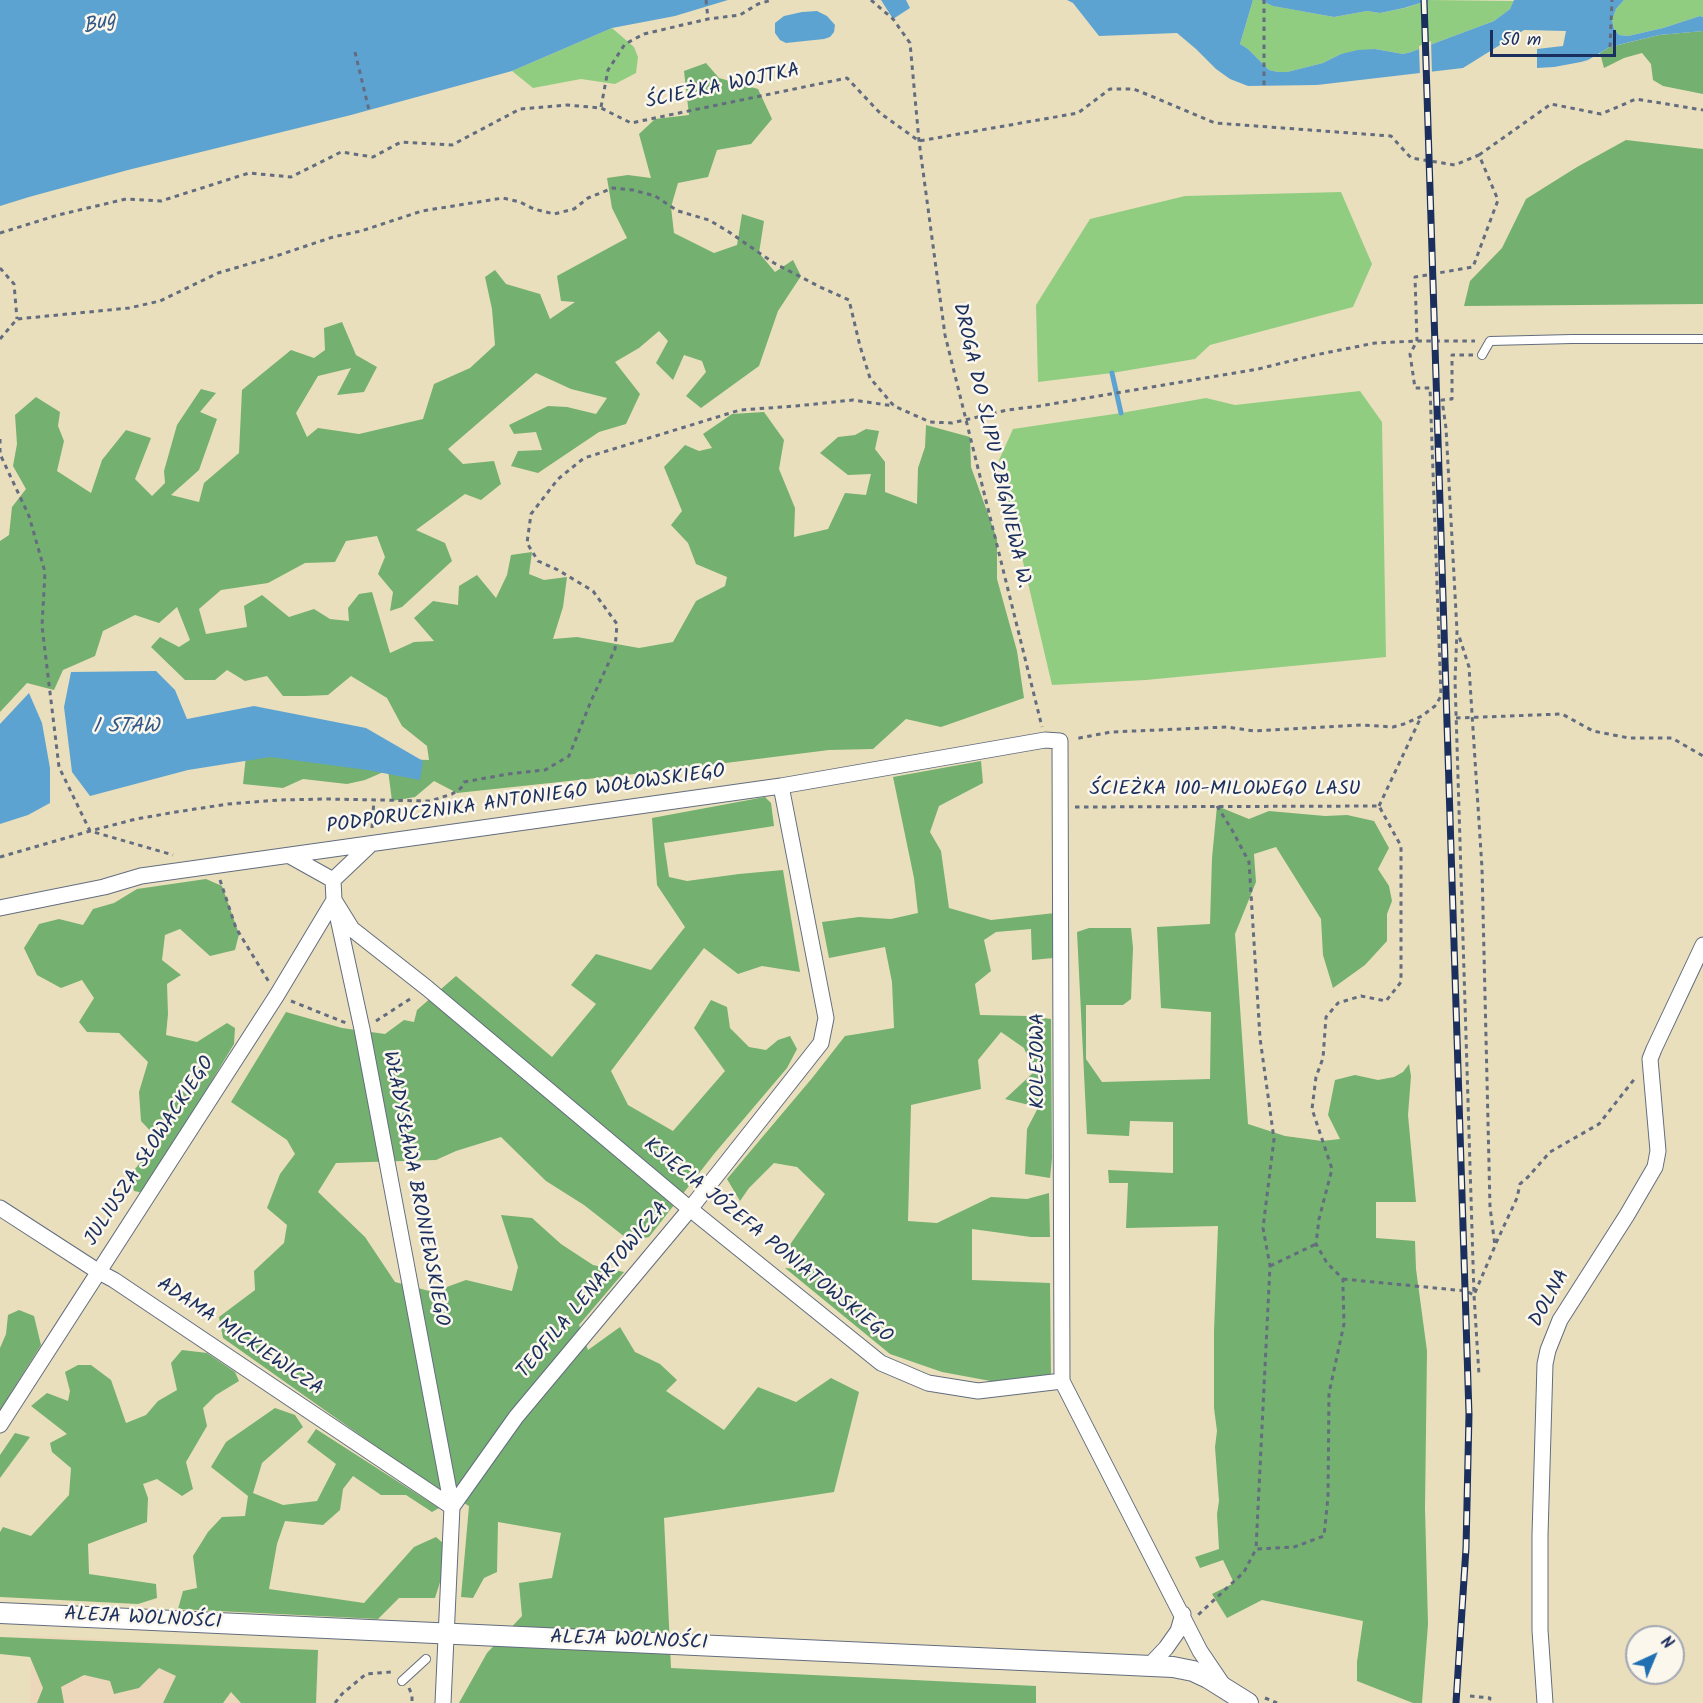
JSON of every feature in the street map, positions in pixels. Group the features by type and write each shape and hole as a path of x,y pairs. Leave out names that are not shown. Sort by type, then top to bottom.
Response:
{"street":[{"name":"PODPORUCZNIKA ANTONIEGO WOŁOWSKIEGO","path":"0,908 104,887 141,876 781,786 1052,741"},
{"name":"KOLEJOWA","path":"1052,741 1060,807 1062,1381"},
{"name":"TEOFILA LENARTOWICZA","path":"452,1507 516,1417 690,1209 821,1043 826,1018 781,786"},
{"path":"290,856 333,880 371,844"},
{"name":"WŁADYSŁAWA BRONIEWSKIEGO","path":"333,880 334,900 362,1029 452,1507"},
{"name":"KSIĘCIA JÓZEFA PONIATOWSKIEGO","path":"334,900 352,929 436,996 690,1209 881,1363 928,1383 978,1391 1062,1381"},
{"name":"JULIUSZA SŁOWACKIEGO","path":"0,1425 277,995 334,900"},
{"name":"DOLNA","path":"1545,1703 1540,1630 1540,1535 1545,1364 1560,1320 1655,1167 1658,1151 1650,1059 1703,945"},
{"name":"ADAMA MICKIEWICZA","path":"0,1208 114,1280 452,1507"},
{"path":"1062,1381 1207,1663 1224,1688"},
{"path":"443,1703 452,1507"},
{"name":"ALEJA WOLNOŚCI","path":"0,1613 1173,1667 1192,1671 1208,1678 1248,1703"},
{"path":"1149,1666 1166,1648 1185,1619"}],"lane":[{"path":"1482,355 1490,341 1703,339"},
{"path":"402,1681 426,1659"}],"path":[{"path":"706,0 708,19"},
{"path":"602,108 609,70 626,44 644,34 708,19 740,15 758,4 772,0"},
{"name":"DROGA DO SLIPU ZBIGNIEWA W.","path":"871,0 893,19 910,43 919,141 945,335 1052,741"},
{"path":"1264,0 1264,85"},
{"path":"1610,47 1612,0"},
{"path":"355,52 369,110"},
{"name":"ŚCIEŻKA WOJTKA","path":"0,233 58,215 126,200 161,201 249,173 291,177 341,152 373,156 401,142 452,145 520,109 567,105 602,108 631,123 847,78 880,113 919,141"},
{"path":"919,141 1077,113 1110,89 1134,89 1215,123 1391,136 1411,158 1455,165 1479,154 1551,104 1601,114 1636,99 1703,110"},
{"path":"1052,741 1111,732 1227,727 1254,731 1362,725 1393,727 1422,716 1435,706 1441,696 1430,388 1415,388 1410,354 1417,341 1415,277 1473,267 1498,200 1479,154"},
{"path":"0,339 17,319 129,308 160,301 218,273 422,211 502,198 554,214 574,209 588,198 613,188 655,196 678,211 709,220 729,231 774,263 849,300 870,378 894,406"},
{"path":"0,268 14,284 17,319"},
{"path":"0,858 136,819 228,804 279,800 430,801 453,794 461,788 464,782 545,770 568,756 615,649 617,624 592,591 558,570 538,561 527,543 531,514 558,479 584,458 740,410 853,400 894,406 930,422 952,423 1007,410 1258,369 1375,343 1490,341"},
{"path":"1479,1375 1474,1295 1456,718 1457,631 1446,428 1442,400 1452,399 1452,355 1482,355"},
{"path":"0,439 0,454 28,516 45,572 42,626 59,766 90,831 181,857"},
{"path":"1457,631 1469,667 1482,868 1490,1207 1495,1246"},
{"path":"1456,718 1562,714 1593,731 1629,738 1672,738 1703,756"},
{"path":"1379,806 1422,716"},
{"path":"371,844 374,800"},
{"path":"1185,1619 1244,1572 1256,1549 1270,1266 1263,1228 1274,1139 1260,1038 1249,862 1217,806"},
{"name":"ŚCIEŻKA 100-MILOWEGO LASU","path":"1060,807 1379,806 1401,846 1401,982 1386,1000 1361,996 1338,1003 1326,1017 1323,1058 1316,1077 1312,1109 1332,1169 1319,1219 1316,1244"},
{"path":"1474,1295 1520,1184 1550,1152 1599,1124 1650,1059"},
{"path":"1270,1266 1316,1244 1327,1263 1343,1279 1466,1291 1474,1295"},
{"path":"1256,1549 1294,1547 1324,1536 1328,1497 1329,1393 1344,1324 1343,1279"},
{"path":"335,1703 366,1674 392,1672 402,1681"},
{"path":"1470,1696 1490,1698 1490,1703"}],"shaded area":[{"path":"32,1636 319,1650 317,1703 30,1703"}],"green space":[{"path":"1253,0 1334,17 1367,11 1380,13 1430,0 1514,1 1510,9 1494,21 1411,52 1403,54 1375,49 1341,54 1323,63 1278,72 1269,70 1240,44"},
{"path":"1624,0 1703,0 1703,17 1628,36 1619,35 1614,29 1612,20 1616,9"},
{"path":"612,28 634,47 638,57 636,73 615,84 581,79 533,88 512,71"},
{"path":"1703,31 1703,94 1663,86 1653,80 1651,64 1642,53 1624,58 1604,68 1600,53 1610,47 1659,35"},
{"path":"706,63 719,78 758,89 772,119 751,144 717,150 708,177 678,183 671,207 674,233 714,253 737,245 742,214 764,221 759,253 775,272 793,260 801,276 778,311 759,366 701,408 686,396 706,372 702,361 684,355 673,380 656,363 668,341 659,331 639,348 615,362 640,394 626,424 599,432 538,473 511,466 518,451 542,450 536,432 514,434 509,425 548,406 567,407 596,414 607,398 571,389 536,373 448,449 463,464 494,461 501,484 481,500 465,494 416,530 445,543 452,561 402,607 390,611 393,592 378,574 385,557 377,536 346,541 335,562 305,563 268,583 221,590 199,609 206,634 247,627 244,606 262,595 289,617 314,609 330,619 349,621 348,608 359,594 372,592 390,653 414,642 434,641 414,618 433,601 458,605 459,586 477,575 496,598 507,575 511,555 532,552 529,574 544,580 567,577 563,607 553,639 577,637 639,648 673,642 696,601 725,586 727,577 696,564 688,543 671,525 682,511 664,467 685,445 699,451 712,448 703,434 732,414 764,412 784,440 779,469 795,508 794,537 828,529 845,493 866,495 871,474 848,475 820,453 838,437 855,435 866,429 879,431 875,449 885,462 885,492 917,504 918,468 925,447 926,425 970,437 971,467 997,539 997,579 1017,651 1024,698 941,727 906,719 873,749 829,750 457,793 434,781 415,797 392,801 388,770 365,780 347,784 303,779 283,788 243,784 247,746 369,758 429,760 427,746 402,726 387,698 351,676 328,695 305,696 283,696 267,676 245,681 227,670 215,680 185,680 151,647 160,637 179,647 190,640 177,607 159,623 135,615 103,631 95,656 63,670 54,690 27,683 0,712 0,541 9,535 12,507 26,489 13,466 17,444 15,415 36,397 60,412 58,426 64,441 57,471 91,493 102,460 126,430 151,438 135,479 152,496 165,483 164,471 177,425 201,389 216,393 200,412 217,419 199,470 171,495 199,502 204,483 239,453 242,390 291,350 314,358 325,350 324,328 342,322 356,355 377,367 364,392 337,395 351,368 318,376 296,413 307,437 318,428 359,434 423,419 434,384 470,368 495,345 492,309 485,277 495,270 506,284 540,294 550,319 575,302 561,301 557,276 627,238 612,208 607,178 628,175 651,178 639,134 655,119 689,115 684,71"},
{"path":"1626,140 1703,149 1703,304 1464,306 1470,281 1502,248 1526,199"},
{"path":"1341,192 1372,264 1353,307 1210,345 1195,359 1112,373 1038,382 1036,305 1090,219 1185,196"},
{"path":"1360,391 1382,422 1386,657 1146,680 1052,685 999,460 1013,429 1206,398 1235,405"},
{"path":"981,761 983,783 939,806 930,832 941,851 949,908 991,920 1055,913 1053,958 1032,960 1031,929 996,932 984,940 991,971 975,984 980,1015 1051,1019 1052,1158 1050,1178 1025,1174 1027,1129 1039,1106 1005,1099 1034,1072 1024,1048 1001,1032 978,1060 981,1089 911,1105 908,1221 937,1223 991,1197 1027,1199 1049,1193 1050,1237 1031,1237 972,1229 972,1280 1050,1283 1051,1375 996,1382 942,1372 890,1354 785,1268 796,1269 804,1257 789,1246 825,1194 797,1167 774,1163 749,1188 740,1201 727,1179 845,1036 894,1028 892,982 885,947 829,958 822,922 859,917 891,919 918,913 914,878 893,777"},
{"path":"765,797 771,803 774,826 664,843 669,877 687,881 783,870 800,972 762,966 738,974 704,948 611,1071 628,1105 673,1131 725,1071 694,1028 711,1000 727,1007 730,1028 749,1047 766,1050 778,1040 790,1036 797,1049 787,1068 714,1154 649,1237 630,1241 584,1205 546,1181 501,1137 456,1151 436,1160 336,1163 318,1192 365,1237 395,1282 433,1292 466,1280 512,1291 518,1267 501,1215 532,1218 561,1244 593,1265 624,1272 579,1325 588,1350 620,1327 635,1352 660,1364 677,1380 666,1391 724,1430 758,1387 796,1402 831,1378 859,1392 834,1492 664,1518 671,1668 1036,1686 1036,1703 459,1703 487,1653 522,1616 519,1583 552,1578 561,1533 498,1522 497,1572 484,1578 473,1598 461,1597 469,1506 422,1479 223,1338 219,1317 255,1290 254,1271 284,1243 287,1225 267,1208 280,1174 295,1154 287,1140 231,1102 286,1012 342,1028 385,1034 404,1020 414,1022 417,1010 456,976 552,1057 596,1004 571,985 596,954 651,970 685,927 657,885 652,818"},
{"path":"1217,806 1249,819 1269,811 1325,816 1347,815 1374,821 1389,848 1378,869 1389,886 1392,901 1387,914 1387,941 1365,965 1333,988 1323,955 1321,919 1276,847 1254,854 1256,882 1235,934 1248,1124 1285,1136 1322,1141 1340,1139 1328,1115 1335,1080 1355,1075 1378,1080 1394,1077 1403,1072 1409,1064 1411,1076 1408,1115 1416,1202 1376,1202 1376,1238 1415,1241 1416,1269 1427,1351 1425,1508 1428,1624 1422,1703 1413,1703 1357,1681 1357,1662 1363,1621 1262,1600 1227,1618 1212,1594 1234,1583 1223,1560 1200,1568 1195,1557 1219,1549 1217,1514 1219,1501 1215,1447 1217,1431 1214,1408 1218,1226 1126,1228 1128,1183 1109,1183 1108,1170 1173,1173 1173,1122 1130,1121 1129,1136 1087,1134 1077,932 1089,928 1131,928 1133,948 1131,999 1123,1005 1086,1005 1086,1059 1102,1082 1210,1079 1211,1012 1161,1008 1157,927 1210,924 1212,858"},
{"path":"206,879 222,886 239,934 235,950 210,956 180,929 165,935 162,960 181,975 167,984 166,1035 197,1042 227,1023 235,1028 234,1044 144,1193 134,1191 130,1175 159,1140 141,1121 139,1092 148,1062 119,1033 87,1032 79,1022 94,998 82,980 61,988 37,975 24,948 39,924 59,919 83,925 93,909 114,903 137,889"},
{"path":"19,1310 34,1316 41,1345 0,1410 0,1348 6,1334 8,1315"},
{"path":"182,1350 207,1353 235,1372 239,1381 216,1395 203,1408 207,1426 186,1462 193,1489 182,1496 157,1479 143,1484 148,1498 147,1522 88,1544 89,1574 156,1584 157,1598 138,1604 0,1597 0,1532 3,1527 31,1536 69,1495 71,1468 52,1452 50,1443 67,1434 31,1406 47,1393 68,1401 70,1391 65,1372 78,1365 91,1365 111,1380 126,1423 146,1415 158,1401 177,1390 171,1363"},
{"path":"275,1408 295,1415 303,1427 262,1463 253,1493 283,1505 317,1501 336,1464 307,1442 316,1429 439,1508 432,1512 406,1495 381,1495 353,1476 343,1489 340,1510 323,1525 285,1521 277,1544 269,1589 364,1603 414,1547 436,1537 444,1544 442,1576 435,1598 399,1598 378,1619 178,1609 183,1591 197,1588 193,1556 208,1532 222,1517 245,1516 248,1496 211,1467 226,1442"},
{"path":"15,1433 30,1437 0,1478 0,1455"},
{"path":"0,1637 318,1650 316,1703 241,1703 231,1692 223,1703 163,1703 176,1676 159,1668 139,1688 114,1694 110,1681 84,1675 61,1687 64,1703 37,1703 43,1688 30,1657 0,1654"}],"water":[{"name":"Bug","path":"0,0 728,0 675,16 612,28 512,71 351,115 128,170 0,206"},
{"path":"881,0 906,0 910,8 893,19"},
{"path":"1067,0 1253,0 1240,44 1269,70 1278,72 1323,63 1341,54 1358,50 1375,49 1403,54 1411,52 1494,21 1510,9 1514,0 1624,0 1616,9 1612,20 1614,29 1619,35 1628,36 1663,28 1700,16 1703,17 1703,31 1659,35 1610,47 1581,62 1537,68 1537,49 1563,46 1566,31 1524,30 1463,68 1317,85 1248,86 1230,79 1216,69 1177,33 1099,36 1073,3"},
{"path":"1260,0 1430,0 1380,13 1367,11 1334,17 1273,6"},
{"path":"817,11 827,16 835,25 830,37 786,43 780,40 775,33 775,23 784,16"},
{"name":"1 STAW","path":"156,671 175,690 187,719 254,706 366,728 423,761 420,780 367,770 270,757 188,770 90,796 72,772 64,707 71,672"},
{"path":"29,693 42,723 50,768 50,803 28,815 0,824 0,724"}],"pier":[{"path":"1431,41 1432,74 1420,76 1419,46"}],"waterway":[{"path":"1112,373 1121,413"}],"railway":[{"path":"1424,0 1469,1414 1466,1548 1456,1703"}]}
